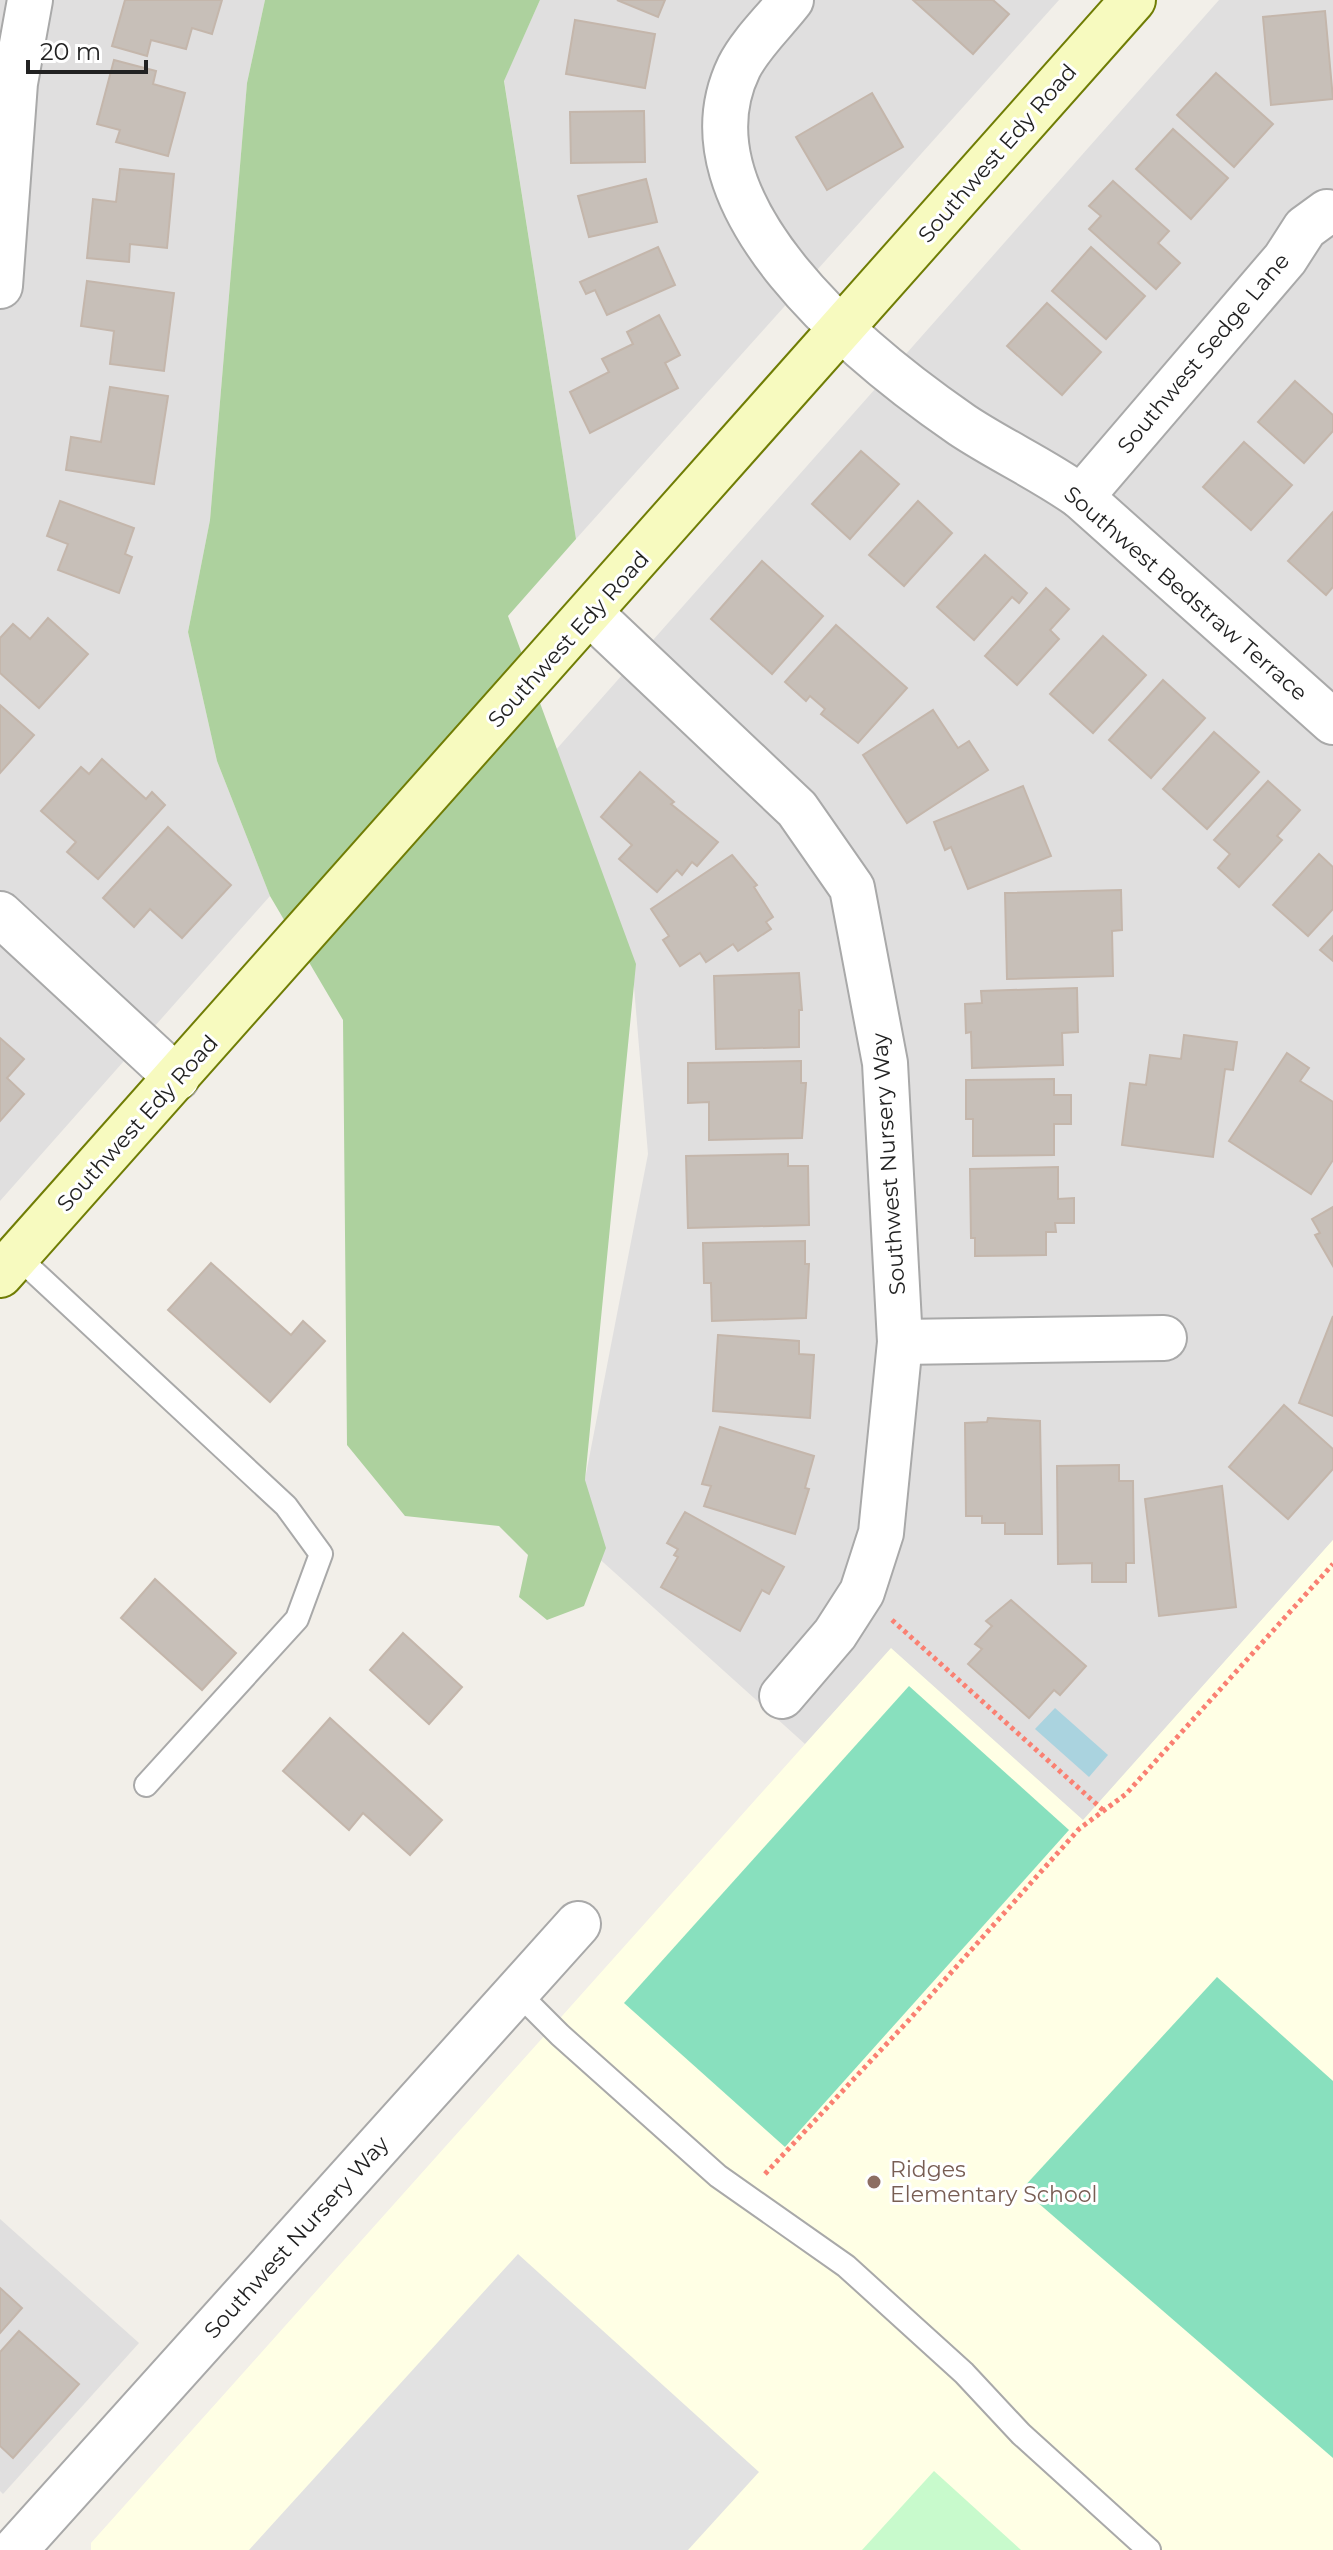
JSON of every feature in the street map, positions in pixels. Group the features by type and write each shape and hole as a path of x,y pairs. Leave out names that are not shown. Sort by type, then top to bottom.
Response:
{"main road":[{"name":"Southwest Edy Road","path":"8,1265 591,614 1133,0"}],"street":[{"path":"0,286 5,143 30,0"},
{"name":"Southwest Bedstraw Terrace","path":"791,0 740,66 727,105 726,131 737,181 755,224 802,292 841,329 960,423 1011,456 1053,476 1081,497 1333,722"},
{"name":"Southwest Sedge Lane","path":"1081,497 1285,259 1305,228 1330,213"},
{"name":"Southwest Nursery Way","path":"591,614 797,809 852,888 885,1063 900,1342 881,1533 862,1592 835,1634 782,1696"},
{"path":"0,914 177,1078"},
{"path":"900,1342 1164,1338"},
{"name":"Southwest Nursery Way","path":"15,2550 578,1924"}],"lane":[{"path":"8,1265 286,1506 307,1530 321,1554 297,1619 146,1785"},
{"path":"517,1992 718,2176 846,2266 964,2373 1021,2434 1149,2550"}],"path":[{"path":"764,2175 908,2021 1079,1829 1126,1794 1333,1564"},
{"path":"862,1592 1103,1810"}],"shaded area":[{"path":"0,0 265,0 247,83 210,520 188,632 217,761 270,896 0,1201"},
{"path":"540,0 1059,0 576,539 504,80"},
{"path":"1219,0 1333,0 1333,1540 1083,1821 891,1649 805,1744 574,1536 648,1154 633,975 524,786"},
{"name":"Ridges Elementary School","path":"1333,1540 1333,2550 91,2550 91,2543 891,1648 1083,1820"},
{"path":"0,2219 139,2343 3,2494 0,2491"},
{"path":"518,2254 759,2472 688,2550 249,2550"}],"green space":[{"path":"265,0 540,0 504,81 576,539 508,616 636,964 585,1480 606,1548 584,1606 547,1620 519,1597 528,1555 499,1526 405,1516 347,1445 343,1020 270,896 217,761 188,632 210,520 247,83"},
{"path":"909,1686 1069,1830 785,2147 624,2003"},
{"path":"1217,1977 1333,2081 1333,2458 1022,2189"},
{"path":"934,2471 1021,2550 862,2550"}],"water":[{"path":"1055,1708 1108,1755 1089,1777 1035,1729"}],"building":[{"path":"125,0 222,0 212,34 192,28 186,49 151,40 147,56 112,46"},
{"path":"617,0 665,0 658,17"},
{"path":"913,0 993,0 1009,14 973,54"},
{"path":"1325,11 1333,99 1271,105 1263,17"},
{"path":"575,20 655,34 645,88 566,74"},
{"path":"114,60 156,71 153,84 185,93 168,156 116,142 120,130 97,124"},
{"path":"1216,73 1273,124 1234,167 1177,115"},
{"path":"872,93 903,147 827,190 796,137"},
{"path":"644,111 645,162 571,163 570,112"},
{"path":"1173,129 1228,178 1191,219 1136,169"},
{"path":"120,169 174,174 167,248 130,244 129,262 87,258 93,199 116,202"},
{"path":"646,179 657,222 589,237 578,196"},
{"path":"1113,181 1169,231 1158,243 1180,263 1156,289 1089,229 1101,216 1089,206"},
{"path":"658,247 675,285 607,315 595,290 586,294 580,282"},
{"path":"1091,247 1145,296 1106,339 1052,291"},
{"path":"87,281 174,293 164,371 110,364 114,331 81,326"},
{"path":"1047,303 1101,352 1062,395 1007,346"},
{"path":"659,315 680,355 665,363 678,388 590,433 570,392 609,372 602,359 633,344 627,332"},
{"path":"1295,381 1333,415 1333,431 1304,463 1258,422"},
{"path":"110,387 168,396 154,484 66,470 71,437 101,442"},
{"path":"1244,442 1292,485 1251,530 1203,487"},
{"path":"861,451 899,484 850,539 812,504"},
{"path":"60,501 134,528 125,554 132,557 119,593 58,570 68,544 47,536"},
{"path":"918,501 952,533 904,586 869,555"},
{"path":"1333,512 1333,587 1326,595 1288,561"},
{"path":"985,555 1027,593 1019,603 1012,597 974,640 937,607"},
{"path":"762,561 823,616 772,674 711,619"},
{"path":"1046,588 1069,609 1050,630 1059,639 1017,685 985,656"},
{"path":"48,618 88,654 39,708 0,673 0,638 13,624 30,639"},
{"path":"836,625 907,688 858,743 821,714 825,709 810,696 806,701 785,682"},
{"path":"1103,636 1146,675 1093,733 1050,694"},
{"path":"1163,680 1205,718 1151,778 1109,740"},
{"path":"0,705 34,735 0,773"},
{"path":"933,710 958,748 969,741 988,770 907,823 863,755"},
{"path":"1214,732 1259,772 1207,829 1163,789"},
{"path":"102,759 146,799 152,792 165,805 98,879 67,852 76,842 41,811 81,767 89,774"},
{"path":"640,772 674,802 671,804 718,842 697,866 692,862 682,875 677,870 657,892 619,859 632,845 601,817"},
{"path":"1268,781 1300,810 1277,836 1282,840 1239,887 1218,868 1230,854 1214,840"},
{"path":"1023,786 1051,856 968,889 951,847 945,850 934,822"},
{"path":"168,827 231,885 182,938 150,909 134,927 103,898"},
{"path":"1319,854 1333,867 1333,909 1308,936 1273,905"},
{"path":"732,855 757,885 754,887 773,917 766,922 771,929 738,951 733,944 706,962 700,953 680,966 663,940 669,936 651,909"},
{"path":"1121,890 1122,930 1112,931 1113,976 1007,979 1005,893"},
{"path":"1333,936 1333,961 1320,950"},
{"path":"799,973 802,1010 799,1010 799,1047 716,1049 714,976"},
{"path":"1077,988 1078,1032 1062,1033 1063,1065 972,1068 971,1032 966,1033 965,1004 982,1003 981,991"},
{"path":"1184,1035 1237,1042 1233,1070 1225,1069 1213,1157 1122,1145 1130,1083 1146,1085 1150,1055 1181,1059"},
{"path":"0,1038 24,1059 7,1078 24,1094 0,1121"},
{"path":"1287,1053 1309,1068 1300,1081 1333,1102 1333,1160 1311,1194 1229,1141"},
{"path":"801,1061 801,1083 806,1083 802,1138 709,1140 709,1102 688,1103 688,1063"},
{"path":"1054,1079 1054,1095 1071,1095 1071,1124 1054,1124 1054,1155 973,1156 973,1119 966,1119 966,1080"},
{"path":"788,1154 788,1166 808,1166 809,1225 688,1228 686,1156"},
{"path":"1058,1167 1058,1199 1074,1198 1074,1223 1055,1223 1056,1232 1046,1232 1046,1255 975,1256 975,1238 971,1238 970,1169"},
{"path":"1333,1207 1333,1266 1315,1235 1320,1233 1312,1219"},
{"path":"805,1241 805,1264 809,1264 806,1318 712,1321 711,1283 704,1283 703,1243"},
{"path":"211,1263 291,1335 303,1321 325,1341 270,1402 168,1310"},
{"path":"1333,1316 1333,1416 1299,1403"},
{"path":"718,1335 799,1341 799,1354 814,1355 810,1418 713,1411"},
{"path":"1284,1405 1333,1449 1333,1469 1288,1519 1229,1467"},
{"path":"988,1418 1040,1421 1042,1534 1005,1534 1005,1523 982,1523 982,1516 966,1516 965,1423 987,1422"},
{"path":"720,1427 814,1456 805,1488 809,1489 795,1534 704,1506 711,1486 702,1484"},
{"path":"1119,1465 1119,1481 1133,1481 1134,1563 1126,1563 1126,1582 1092,1582 1092,1563 1058,1564 1057,1466"},
{"path":"1222,1486 1236,1607 1159,1616 1145,1499"},
{"path":"685,1512 784,1567 769,1594 762,1590 740,1631 661,1587 678,1557 674,1555 678,1549 667,1543"},
{"path":"155,1579 236,1653 202,1690 121,1618"},
{"path":"1011,1600 1086,1666 1060,1695 1054,1690 1029,1718 968,1664 982,1649 975,1644 992,1626 986,1621"},
{"path":"403,1633 462,1687 429,1724 370,1670"},
{"path":"330,1718 442,1820 410,1855 363,1813 349,1830 283,1771"},
{"path":"0,2288 22,2308 0,2333"},
{"path":"19,2331 79,2384 13,2458 0,2446 0,2352"}],"place":[{"name":"Ridges Elementary School","path":"874,2182"}]}
